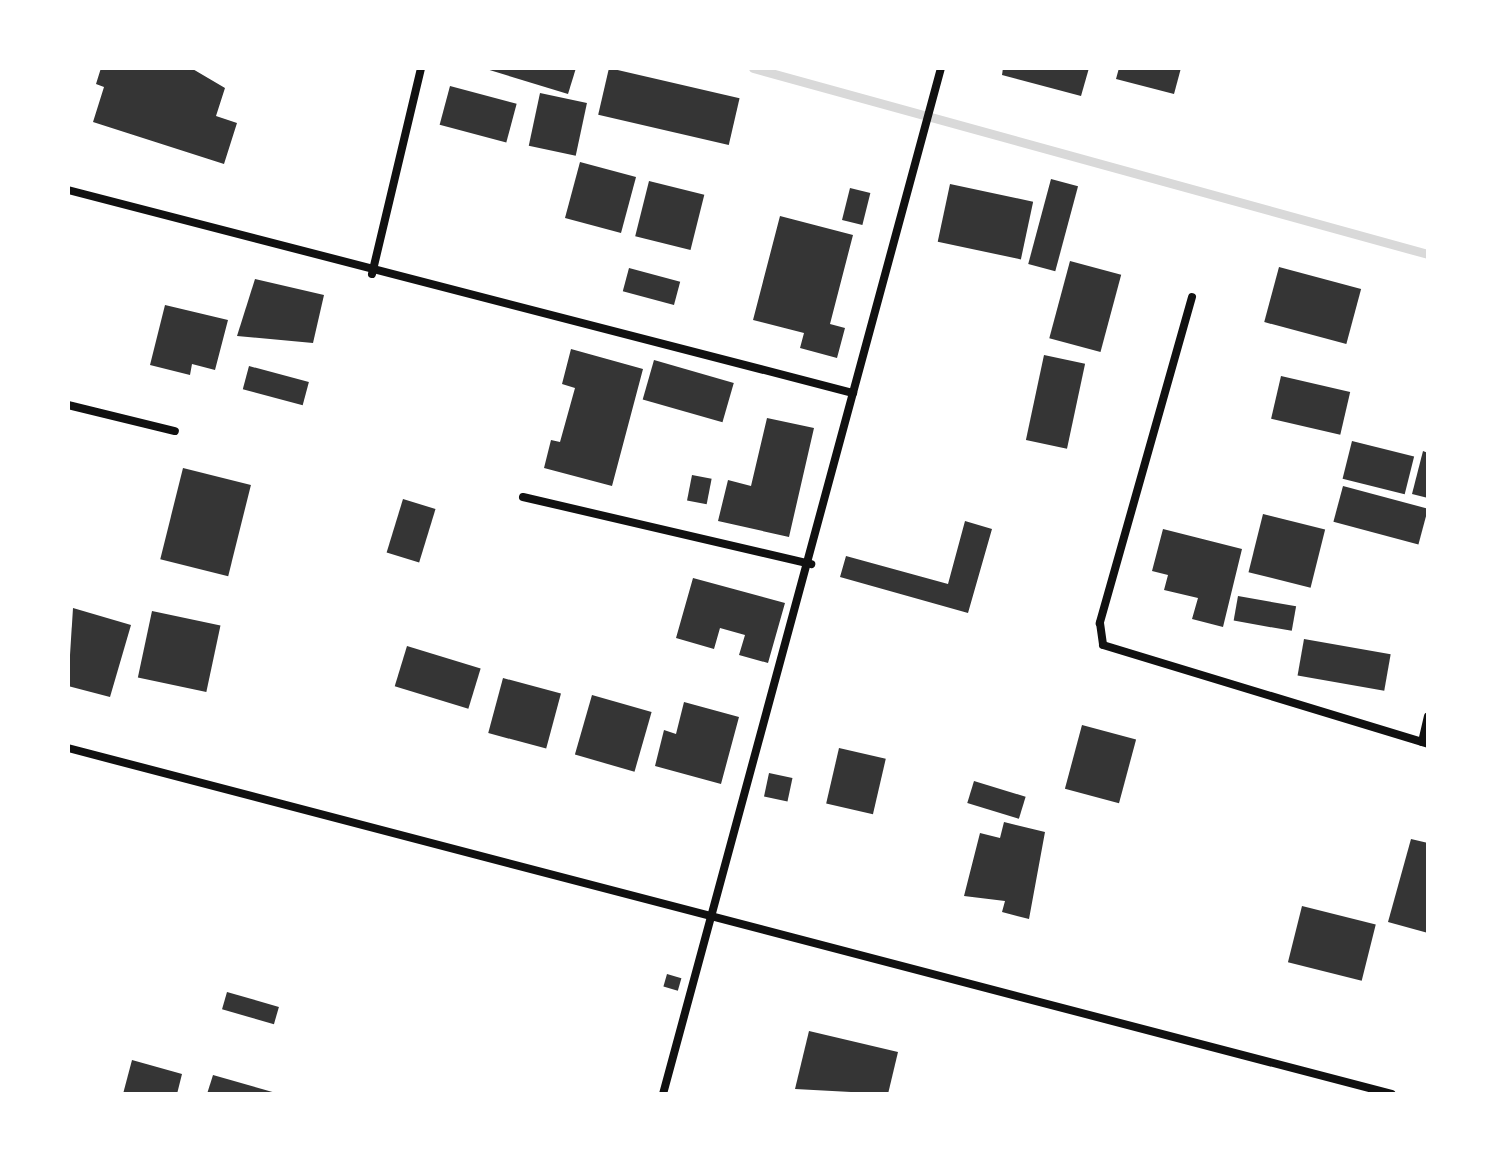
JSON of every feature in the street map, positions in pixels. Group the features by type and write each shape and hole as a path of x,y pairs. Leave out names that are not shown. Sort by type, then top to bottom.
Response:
{"street":[{"path":"372,274 421,68"},
{"path":"663,1094 811,564 853,393 941,68"},
{"path":"68,190 372,274 853,393"},
{"path":"1192,297 1100,623 1103,645 1425,743 1428,717"},
{"path":"68,405 175,431"},
{"path":"523,497 811,564"},
{"path":"68,748 1392,1094"}],"building":[{"path":"101,68 191,68 225,88 216,116 237,123 224,164 93,122 104,87 96,84"},
{"path":"483,68 576,68 568,94"},
{"path":"609,68 740,98 729,145 598,115"},
{"path":"1003,68 1089,68 1081,96 1002,75"},
{"path":"1119,68 1181,68 1174,94 1116,79"},
{"path":"450,86 517,104 506,142 440,125"},
{"path":"540,93 587,103 576,156 529,146"},
{"path":"580,162 636,177 621,233 565,218"},
{"path":"1051,179 1078,186 1055,271 1028,264"},
{"path":"649,181 704,195 691,250 635,236"},
{"path":"950,184 1033,202 1021,259 938,242"},
{"path":"850,188 870,193 862,225 842,220"},
{"path":"780,216 853,235 830,324 845,328 837,358 800,348 804,333 753,320"},
{"path":"1070,261 1121,275 1100,352 1049,338"},
{"path":"1279,267 1361,289 1346,344 1264,322"},
{"path":"629,268 680,282 674,305 623,291"},
{"path":"255,279 324,295 313,343 237,336"},
{"path":"165,305 228,320 215,370 192,364 190,375 150,365"},
{"path":"571,349 643,369 612,486 544,468 551,440 560,442 575,388 562,384"},
{"path":"1044,355 1085,364 1067,449 1026,440"},
{"path":"654,360 734,383 722,422 643,399"},
{"path":"249,366 309,382 303,405 243,389"},
{"path":"1281,376 1350,392 1340,435 1271,419"},
{"path":"767,418 814,428 789,537 718,521 728,480 751,486"},
{"path":"1352,441 1414,456 1405,494 1343,479"},
{"path":"1423,451 1428,453 1428,498 1412,494"},
{"path":"183,468 251,485 228,576 160,559"},
{"path":"692,475 712,479 707,504 687,501"},
{"path":"1343,486 1428,509 1418,545 1333,522"},
{"path":"403,499 436,509 419,562 387,553"},
{"path":"1263,514 1325,529 1311,588 1248,572"},
{"path":"965,521 992,529 968,613 840,577 846,556 948,584"},
{"path":"1163,529 1242,549 1223,627 1192,619 1198,598 1164,590 1168,575 1152,571"},
{"path":"693,578 785,603 768,663 739,655 745,635 720,628 714,649 676,638"},
{"path":"1238,596 1296,606 1292,631 1234,621"},
{"path":"73,608 131,625 110,697 68,686"},
{"path":"152,611 220,626 206,692 138,678"},
{"path":"1304,639 1391,654 1384,691 1298,675"},
{"path":"407,646 481,669 468,709 395,686"},
{"path":"503,678 561,694 546,749 488,733"},
{"path":"592,695 652,712 635,772 575,755"},
{"path":"684,702 739,717 721,784 655,766 664,730 676,734"},
{"path":"1082,725 1136,739 1119,803 1065,789"},
{"path":"839,748 886,759 873,814 826,804"},
{"path":"769,773 792,778 787,801 764,796"},
{"path":"974,781 1026,797 1019,819 967,803"},
{"path":"1004,822 1045,832 1029,919 1002,912 1005,901 964,896 980,833 1000,838"},
{"path":"1411,839 1428,843 1428,933 1388,922"},
{"path":"1302,906 1376,924 1362,981 1288,962"},
{"path":"667,974 681,978 678,991 663,986"},
{"path":"227,992 279,1007 274,1024 222,1009"},
{"path":"809,1031 898,1052 888,1094 795,1089"},
{"path":"132,1060 182,1074 177,1094 123,1094"},
{"path":"213,1075 276,1093 276,1094 207,1094"}],"waterway":[{"path":"753,68 1428,254"}]}
